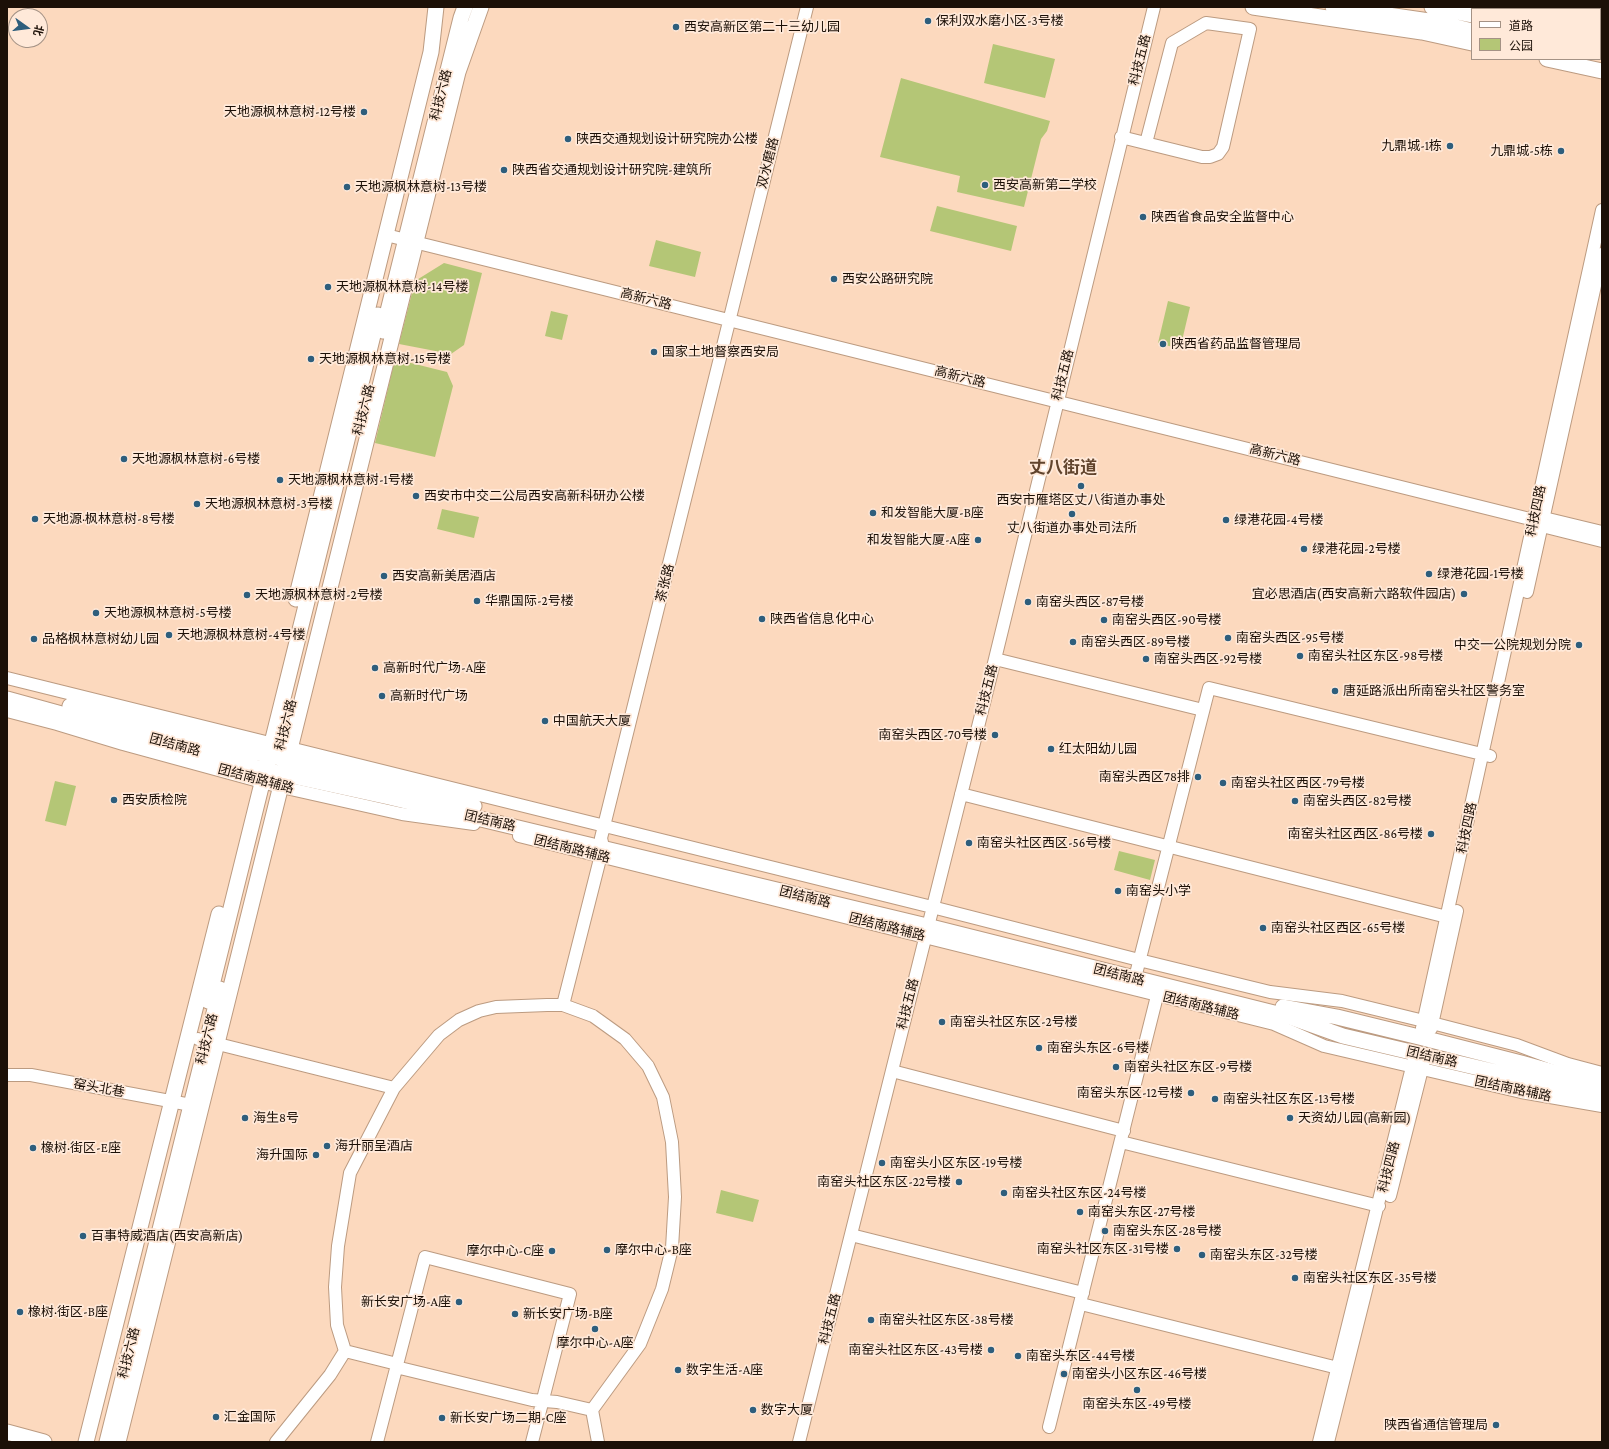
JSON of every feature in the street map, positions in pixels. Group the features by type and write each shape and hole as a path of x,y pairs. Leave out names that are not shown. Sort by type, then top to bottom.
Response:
{"main road":[{"path":"401,238 431,52 436,7"},
{"name":"科技六路","path":"97,1442 182,1103 207,1041 271,764 401,238 453,7"},
{"name":"科技六路","path":"401,238 465,7"},
{"path":"401,238 481,7"},
{"path":"1252,7 1422,32 1471,43"},
{"path":"1333,7 1436,22 1471,31"},
{"path":"1432,7 1471,15"},
{"path":"1552,60 1602,71"},
{"name":"团结南路","path":"7,690 390,797 602,842 928,922 1138,965 1281,1007 1337,1017 1424,1038 1602,1086"},
{"name":"团结南路","path":"7,699 271,764"},
{"path":"86,1442 182,1103 271,764"},
{"name":"团结南路","path":"928,922 1159,990 1290,1017 1419,1061 1602,1097"},
{"path":"118,1442 207,1041"},
{"name":"科技六路","path":"107,1442 182,1103"},
{"path":"7,1432 44,1442"}],"street":[{"name":"双水磨路","path":"730,319 807,7"},
{"name":"科技五路","path":"799,1442 995,659 1154,7"},
{"path":"1121,138 1202,157 1210,157 1218,154 1223,147 1250,29 1206,23 1172,43 1146,143"},
{"name":"科技四路","path":"1540,521 1602,210"},
{"name":"高新六路","path":"401,238 1540,521 1602,532"},
{"name":"科技四路","path":"1328,1442 1428,1022 1540,521 1602,254"},
{"name":"茶张路","path":"564,1005 602,842 730,319"},
{"name":"高新六路","path":"1540,521 1602,541"},
{"path":"995,659 1203,710"},
{"name":"团结南路辅路","path":"7,678 271,764 602,842 928,922"},
{"path":"1487,756 1209,688 1138,965 1270,992 1342,1001 1517,1045 1568,1064 1602,1072"},
{"name":"团结南路辅路","path":"7,711 123,744 271,764"},
{"name":"科技四路","path":"1428,1022 1447,918 1487,756"},
{"path":"961,794 1447,918"},
{"path":"1048,1427 1123,1137 1159,990"},
{"path":"345,1351 336,1325 335,1287 338,1246 350,1173 394,1088 439,1034 459,1020 479,1011 496,1007 515,1005 564,1005 593,1016 625,1039 648,1066 662,1097 672,1142 675,1197 672,1248 662,1288 640,1344 592,1410 598,1442"},
{"path":"207,1041 394,1088"},
{"name":"科技四路","path":"1319,1442 1379,1206 1419,1061"},
{"name":"团结南路辅路","path":"1419,1061 1521,1092 1602,1106"},
{"path":"892,1071 1123,1137 1379,1206"},
{"name":"窑头北巷","path":"7,1076 31,1075 182,1103"},
{"path":"851,1235 1338,1368"},
{"path":"377,1442 425,1256 570,1294 532,1442"},
{"path":"345,1351 397,1364 400,1368 542,1402 557,1402 592,1410"},
{"path":"276,1442 330,1375 345,1351"}],"green space":[{"path":"993,44 1055,59 1045,98 984,83"},
{"path":"901,78 1050,121 1047,131 1041,139 1024,207 957,192 960,176 880,157"},
{"path":"937,206 1017,226 1011,251 930,231"},
{"path":"656,240 701,252 695,277 649,266"},
{"path":"444,263 482,273 464,345 451,354 399,344 415,281"},
{"path":"1168,301 1190,307 1180,349 1158,343"},
{"path":"551,311 568,315 562,340 545,336"},
{"path":"395,359 447,372 453,386 435,457 375,443"},
{"path":"442,509 479,517 474,538 437,529"},
{"path":"55,781 76,786 66,826 45,821"},
{"path":"1119,851 1155,860 1150,880 1114,870"},
{"path":"721,1190 759,1200 753,1222 716,1213"}],"place":[{"name":"保利双水磨小区-3号楼","path":"928,21"},
{"name":"西安高新区第二十三幼儿园","path":"676,27"},
{"name":"天地源枫林意树-12号楼","path":"364,112"},
{"name":"陕西交通规划设计研究院办公楼","path":"568,139"},
{"name":"九鼎城-1栋","path":"1450,146"},
{"name":"九鼎城-5栋","path":"1561,151"},
{"name":"陕西省交通规划设计研究院-建筑所","path":"504,170"},
{"name":"西安高新第二学校","path":"985,185"},
{"name":"天地源枫林意树-13号楼","path":"347,187"},
{"name":"陕西省食品安全监督中心","path":"1143,217"},
{"name":"西安公路研究院","path":"834,279"},
{"name":"天地源枫林意树-14号楼","path":"328,287"},
{"name":"陕西省药品监督管理局","path":"1163,344"},
{"name":"国家土地督察西安局","path":"654,352"},
{"name":"天地源枫林意树-15号楼","path":"311,359"},
{"name":"天地源枫林意树-6号楼","path":"124,459"},
{"name":"天地源枫林意树-1号楼","path":"280,480"},
{"name":"西安市雁塔区丈八街道办事处","path":"1081,486"},
{"name":"西安市中交二公局西安高新科研办公楼","path":"416,496"},
{"name":"天地源枫林意树-3号楼","path":"197,504"},
{"name":"和发智能大厦-B座","path":"873,513"},
{"name":"丈八街道办事处司法所","path":"1072,514"},
{"name":"天地源·枫林意树-8号楼","path":"35,519"},
{"name":"绿港花园-4号楼","path":"1226,520"},
{"name":"和发智能大厦-A座","path":"978,540"},
{"name":"绿港花园-2号楼","path":"1304,549"},
{"name":"绿港花园-1号楼","path":"1429,574"},
{"name":"西安高新美居酒店","path":"384,576"},
{"name":"宜必思酒店(西安高新六路软件园店)","path":"1464,594"},
{"name":"天地源枫林意树-2号楼","path":"247,595"},
{"name":"华鼎国际-2号楼","path":"477,601"},
{"name":"南窑头西区-87号楼","path":"1028,602"},
{"name":"天地源枫林意树-5号楼","path":"96,613"},
{"name":"陕西省信息化中心","path":"762,619"},
{"name":"南窑头西区-90号楼","path":"1104,620"},
{"name":"天地源枫林意树-4号楼","path":"169,635"},
{"name":"南窑头西区-95号楼","path":"1228,638"},
{"name":"品格枫林意树幼儿园","path":"34,639"},
{"name":"南窑头西区-89号楼","path":"1073,642"},
{"name":"中交一公院规划分院","path":"1579,645"},
{"name":"南窑头社区东区-98号楼","path":"1300,656"},
{"name":"南窑头西区-92号楼","path":"1146,659"},
{"name":"高新时代广场-A座","path":"375,668"},
{"name":"唐延路派出所南窑头社区警务室","path":"1335,691"},
{"name":"高新时代广场","path":"382,696"},
{"name":"中国航天大厦","path":"545,721"},
{"name":"南窑头西区-70号楼","path":"995,735"},
{"name":"红太阳幼儿园","path":"1051,749"},
{"name":"南窑头西区78排","path":"1198,777"},
{"name":"南窑头社区西区-79号楼","path":"1223,783"},
{"name":"西安质检院","path":"114,800"},
{"name":"南窑头西区-82号楼","path":"1295,801"},
{"name":"南窑头社区西区-86号楼","path":"1431,834"},
{"name":"南窑头社区西区-56号楼","path":"969,843"},
{"name":"南窑头小学","path":"1118,891"},
{"name":"南窑头社区西区-65号楼","path":"1263,928"},
{"name":"南窑头社区东区-2号楼","path":"942,1022"},
{"name":"南窑头东区-6号楼","path":"1039,1048"},
{"name":"南窑头社区东区-9号楼","path":"1116,1067"},
{"name":"南窑头东区-12号楼","path":"1191,1093"},
{"name":"南窑头社区东区-13号楼","path":"1215,1099"},
{"name":"海生8号","path":"245,1118"},
{"name":"天资幼儿园(高新园)","path":"1290,1118"},
{"name":"海升丽呈酒店","path":"327,1146"},
{"name":"橡树·街区-E座","path":"33,1148"},
{"name":"海升国际","path":"316,1155"},
{"name":"南窑头小区东区-19号楼","path":"882,1163"},
{"name":"南窑头社区东区-22号楼","path":"959,1182"},
{"name":"南窑头社区东区-24号楼","path":"1004,1193"},
{"name":"南窑头东区-27号楼","path":"1080,1212"},
{"name":"南窑头东区-28号楼","path":"1105,1231"},
{"name":"百事特威酒店(西安高新店)","path":"83,1236"},
{"name":"南窑头社区东区-31号楼","path":"1177,1249"},
{"name":"摩尔中心-B座","path":"607,1250"},
{"name":"摩尔中心-C座","path":"552,1251"},
{"name":"南窑头东区-32号楼","path":"1202,1255"},
{"name":"南窑头社区东区-35号楼","path":"1295,1278"},
{"name":"新长安广场-A座","path":"459,1302"},
{"name":"橡树·街区-B座","path":"20,1312"},
{"name":"新长安广场-B座","path":"515,1314"},
{"name":"南窑头社区东区-38号楼","path":"871,1320"},
{"name":"摩尔中心-A座","path":"595,1329"},
{"name":"南窑头社区东区-43号楼","path":"991,1350"},
{"name":"南窑头东区-44号楼","path":"1018,1356"},
{"name":"数字生活-A座","path":"678,1370"},
{"name":"南窑头小区东区-46号楼","path":"1064,1374"},
{"name":"南窑头东区-49号楼","path":"1137,1390"},
{"name":"数字大厦","path":"753,1410"},
{"name":"汇金国际","path":"216,1417"},
{"name":"新长安广场二期-C座","path":"442,1418"},
{"name":"陕西省通信管理局","path":"1496,1425"}],"district":[{"name":"丈八街道","path":"1063,468"}]}
